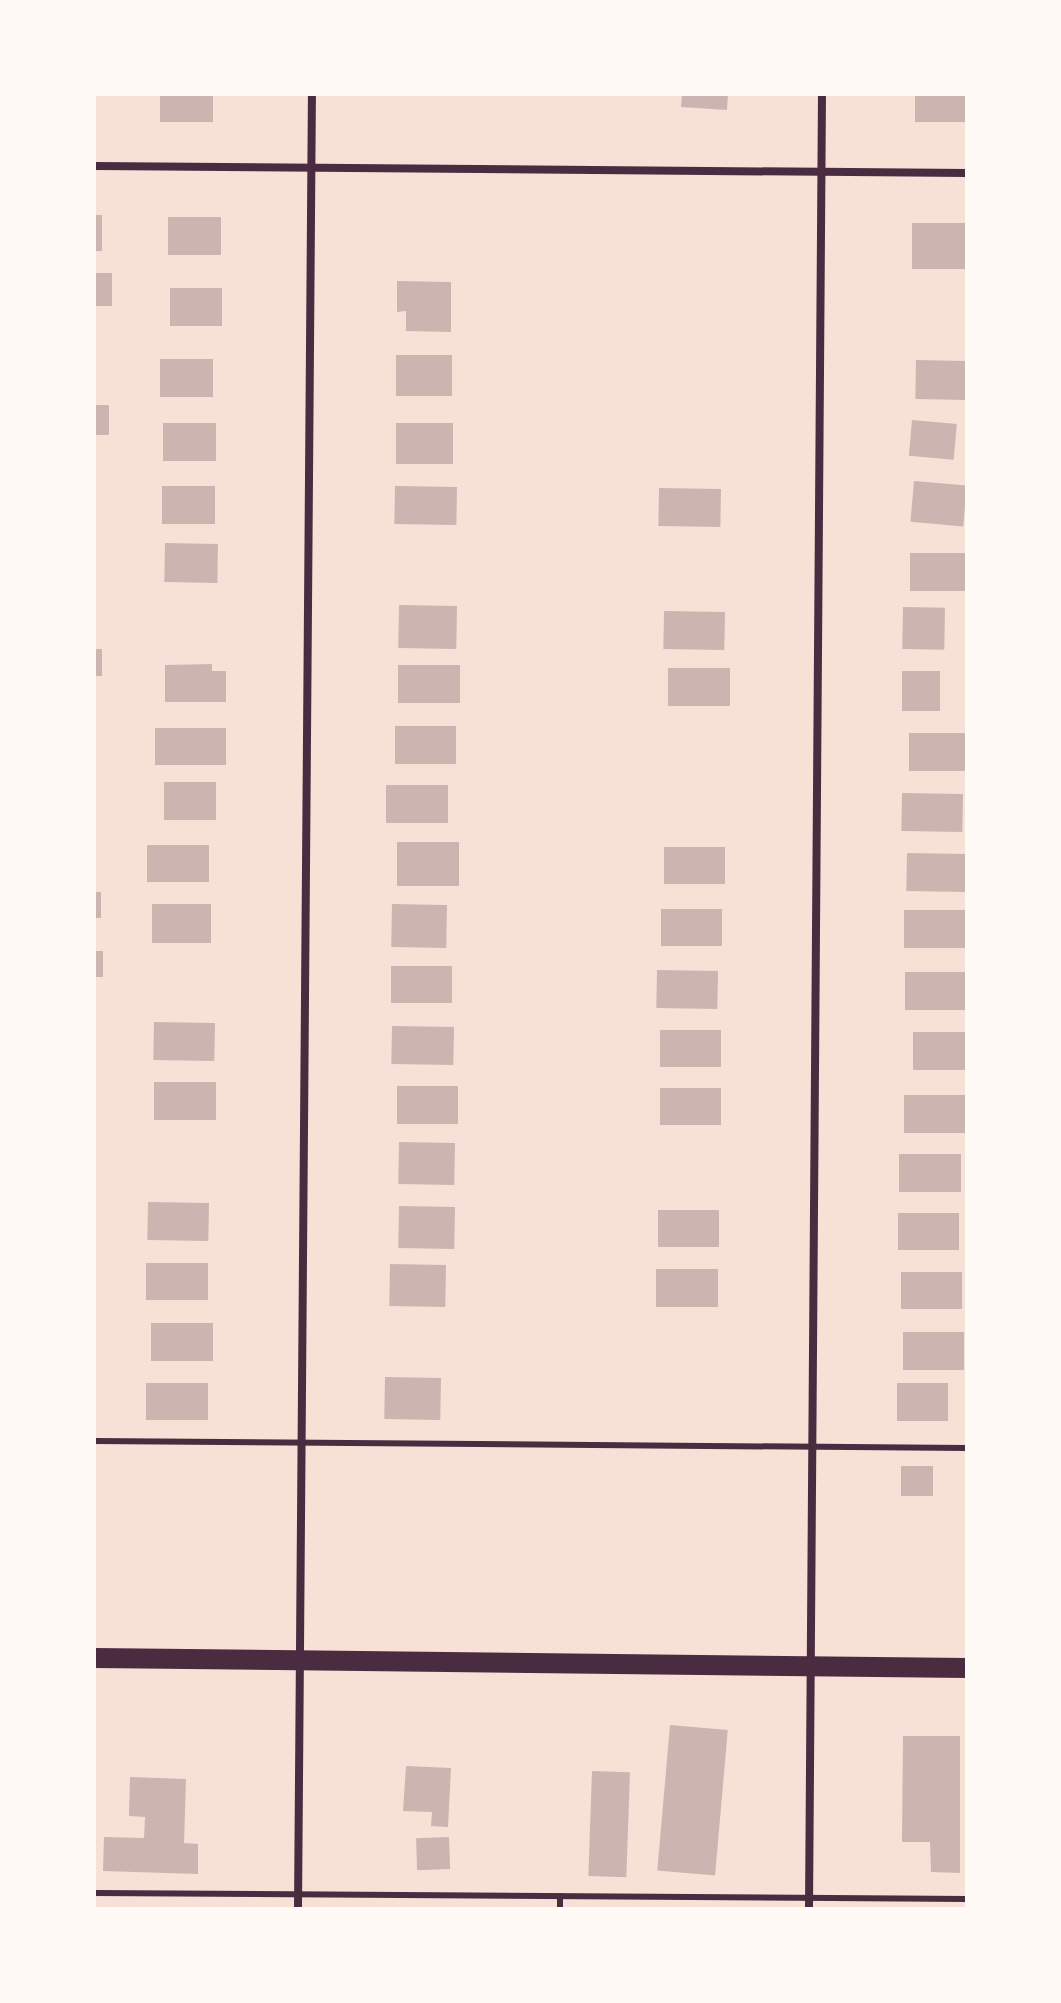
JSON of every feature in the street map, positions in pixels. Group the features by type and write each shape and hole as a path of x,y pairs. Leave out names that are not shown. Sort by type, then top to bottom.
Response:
{"main road":[{"path":"94,1658 967,1668"}],"street":[{"path":"298,1909 312,94"},
{"path":"809,1909 822,94"},
{"path":"94,166 967,173"}],"lane":[{"path":"94,1441 967,1448"},
{"path":"94,1893 967,1899"},
{"path":"560,1896 560,1909"}],"building":[{"path":"160,94 213,94 213,122 160,122"},
{"path":"682,94 728,94 727,110 681,107"},
{"path":"915,94 967,94 967,122 915,122"},
{"path":"94,215 102,215 102,251 94,251"},
{"path":"168,217 221,217 221,255 168,255"},
{"path":"912,223 967,223 967,269 912,269"},
{"path":"94,273 112,273 112,306 94,306"},
{"path":"397,281 451,282 451,332 406,331 406,311 397,312"},
{"path":"170,288 222,288 222,326 170,326"},
{"path":"396,355 452,355 452,396 396,396"},
{"path":"160,359 213,359 213,397 160,397"},
{"path":"916,360 967,361 966,400 915,399"},
{"path":"94,405 109,405 109,435 94,435"},
{"path":"912,420 957,424 954,460 909,456"},
{"path":"163,423 216,423 216,461 163,461"},
{"path":"396,423 453,423 453,464 396,464"},
{"path":"914,481 967,486 963,526 910,522"},
{"path":"162,486 215,486 215,524 162,524"},
{"path":"395,486 457,487 456,525 394,524"},
{"path":"659,488 721,489 720,527 658,526"},
{"path":"165,543 218,544 217,583 164,582"},
{"path":"910,553 967,553 967,591 910,591"},
{"path":"399,605 457,606 456,649 398,648"},
{"path":"903,607 945,608 944,650 902,649"},
{"path":"664,611 725,612 724,650 663,649"},
{"path":"94,649 102,649 102,676 94,676"},
{"path":"212,664 212,671 226,671 226,702 165,702 165,665"},
{"path":"398,665 460,665 460,703 398,703"},
{"path":"668,668 730,668 730,706 668,706"},
{"path":"902,671 940,671 940,711 902,711"},
{"path":"395,726 456,726 456,764 395,764"},
{"path":"155,728 226,728 226,765 155,765"},
{"path":"909,733 967,733 967,771 909,771"},
{"path":"164,782 216,782 216,820 164,820"},
{"path":"386,785 448,785 448,823 386,823"},
{"path":"902,793 963,794 962,832 901,831"},
{"path":"397,842 459,842 459,886 397,886"},
{"path":"147,845 209,845 209,882 147,882"},
{"path":"664,847 725,847 725,884 664,884"},
{"path":"907,853 967,854 966,892 906,891"},
{"path":"94,892 101,892 101,918 94,918"},
{"path":"152,904 211,904 211,943 152,943"},
{"path":"392,904 447,905 446,948 391,947"},
{"path":"661,909 722,909 722,946 661,946"},
{"path":"904,910 966,910 966,948 904,948"},
{"path":"94,951 103,951 103,977 94,977"},
{"path":"391,966 452,966 452,1003 391,1003"},
{"path":"657,970 718,971 717,1009 656,1008"},
{"path":"905,972 967,972 967,1010 905,1010"},
{"path":"154,1022 215,1023 214,1061 153,1060"},
{"path":"392,1026 454,1027 453,1065 391,1064"},
{"path":"660,1030 721,1030 721,1067 660,1067"},
{"path":"913,1032 967,1032 967,1070 913,1070"},
{"path":"154,1082 216,1082 216,1120 154,1120"},
{"path":"397,1086 458,1086 458,1124 397,1124"},
{"path":"660,1088 721,1088 721,1125 660,1125"},
{"path":"904,1095 966,1095 966,1133 904,1133"},
{"path":"399,1142 455,1143 454,1185 398,1184"},
{"path":"899,1154 961,1154 961,1192 899,1192"},
{"path":"148,1202 209,1203 208,1241 147,1240"},
{"path":"399,1206 455,1207 454,1249 398,1248"},
{"path":"658,1210 719,1210 719,1247 658,1247"},
{"path":"898,1213 959,1213 959,1250 898,1250"},
{"path":"146,1263 208,1263 208,1300 146,1300"},
{"path":"390,1264 446,1265 445,1307 389,1306"},
{"path":"656,1269 718,1269 718,1307 656,1307"},
{"path":"901,1272 962,1272 962,1309 901,1309"},
{"path":"151,1323 213,1323 213,1361 151,1361"},
{"path":"903,1332 964,1332 964,1370 903,1370"},
{"path":"385,1377 441,1378 440,1420 384,1419"},
{"path":"146,1383 208,1383 208,1420 146,1420"},
{"path":"897,1383 948,1383 948,1421 897,1421"},
{"path":"901,1466 933,1466 933,1496 901,1496"},
{"path":"670,1725 728,1730 715,1875 657,1870"},
{"path":"903,1736 960,1736 960,1873 931,1872 930,1842 902,1842"},
{"path":"406,1766 451,1768 448,1827 431,1826 432,1812 403,1811"},
{"path":"592,1771 630,1772 626,1877 588,1876"},
{"path":"130,1777 186,1779 184,1843 198,1844 198,1874 103,1871 104,1837 144,1838 145,1817 129,1816"},
{"path":"449,1837 450,1869 417,1870 416,1838"}]}
